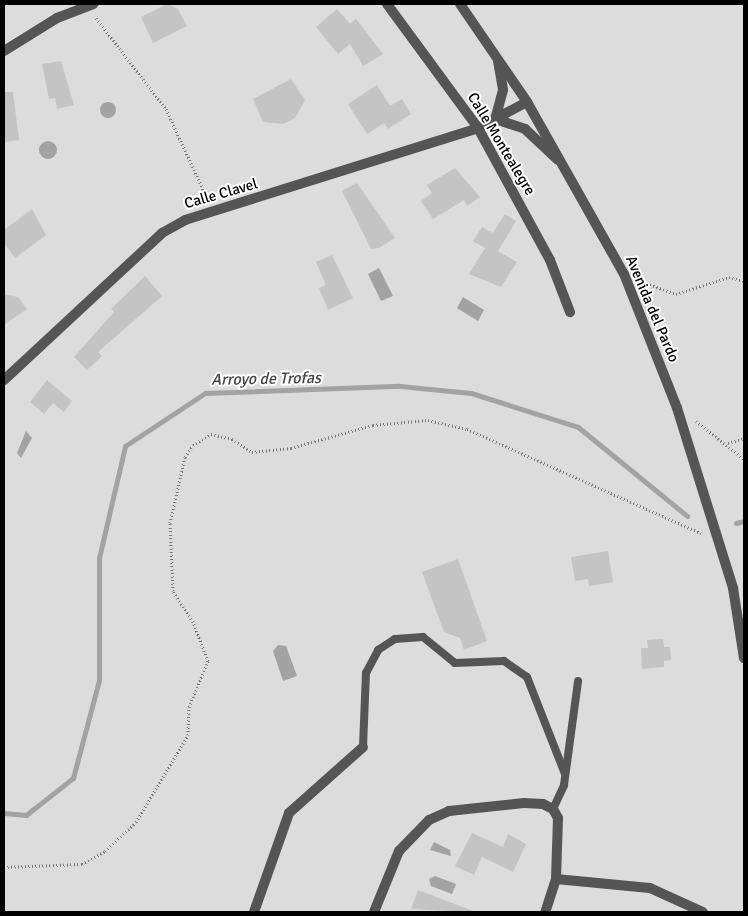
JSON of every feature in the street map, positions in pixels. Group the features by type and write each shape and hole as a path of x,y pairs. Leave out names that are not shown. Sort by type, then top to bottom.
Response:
{"street":[{"path":"4,51 58,18 93,4"},
{"name":"Calle Montealegre","path":"387,4 478,128 550,260 570,312"},
{"name":"Avenida del Pardo","path":"460,4 527,102 566,167 624,274 677,408 733,588 744,658"},
{"path":"497,56 503,90 495,119 525,129 566,167"},
{"name":"Calle Clavel","path":"4,380 162,233 213,211 478,128 527,102"},
{"path":"254,912 289,814 363,747"},
{"path":"374,912 399,851 412,832 429,820 449,811 524,803 553,809 560,831 556,879 545,912"},
{"path":"556,879 650,888 703,912"}],"lane":[{"path":"363,747 366,673 378,650 395,639 423,637 455,663 504,661 527,676 565,774"},
{"path":"553,809 565,774 578,681"}],"path":[{"path":"91,19 98,17 166,109 213,211"},
{"path":"624,274 676,294 729,277 744,281"},
{"path":"677,408 728,443 744,459"},
{"path":"4,867 82,864 105,851 136,822 188,735 189,707 208,661 194,622 172,591 170,523 185,457 193,445 211,434 232,439 252,452 292,448 373,425 428,420 468,429 685,523 719,545"},
{"path":"728,443 744,438"}],"shaded area":[{"path":"4,4 744,4 744,912 4,912"},
{"path":"105,102 111,102 116,107 114,116 105,118 100,113 100,107"},
{"path":"44,141 52,141 57,146 55,157 44,159 39,154 39,146"},
{"path":"379,268 393,296 381,301 368,274"},
{"path":"463,297 484,310 478,321 457,308"},
{"path":"26,431 32,438 21,458 17,453"},
{"path":"278,645 286,646 297,676 283,681 273,651"},
{"path":"434,842 450,850 451,856 430,850"},
{"path":"435,876 456,884 452,894 431,886 429,879"}],"building":[{"path":"167,4 178,9 187,26 153,43 141,17"},
{"path":"337,9 350,24 356,19 383,54 363,66 350,44 338,54 316,27"},
{"path":"61,61 74,105 57,109 55,98 49,99 42,64"},
{"path":"291,79 305,100 295,118 283,124 263,122 253,99"},
{"path":"377,85 390,106 402,99 411,114 388,129 384,123 367,134 348,104"},
{"path":"4,92 13,92 19,140 4,142"},
{"path":"455,168 480,197 467,206 464,200 433,219 421,201 432,193 427,185"},
{"path":"357,183 395,238 379,248 371,249 342,191"},
{"path":"32,209 46,235 15,258 4,243 4,230"},
{"path":"505,214 516,221 498,251 517,262 501,287 469,274 485,248 473,241 482,227 493,233"},
{"path":"332,255 353,298 328,310 319,288 326,285 316,262"},
{"path":"145,276 162,296 98,352 102,356 87,370 74,357 114,312 111,309"},
{"path":"4,294 18,297 27,309 4,325"},
{"path":"47,380 72,401 64,412 53,403 44,414 30,402"},
{"path":"608,551 613,582 589,586 588,579 575,581 571,557"},
{"path":"458,559 487,641 464,650 460,638 444,632 422,572"},
{"path":"663,639 664,647 670,647 671,660 664,661 664,667 642,669 641,648 648,648 647,640"},
{"path":"472,833 503,847 508,834 526,844 513,872 482,857 474,875 455,866"},
{"path":"418,890 473,911 473,912 411,909"}],"waterway":[{"name":"Arroyo de Trofas","path":"4,813 26,815 73,778 99,680 99,558 125,446 205,393 400,386 471,393 578,427 687,516"},
{"name":"Arroyo de Trofas","path":"736,523 744,521"}]}
